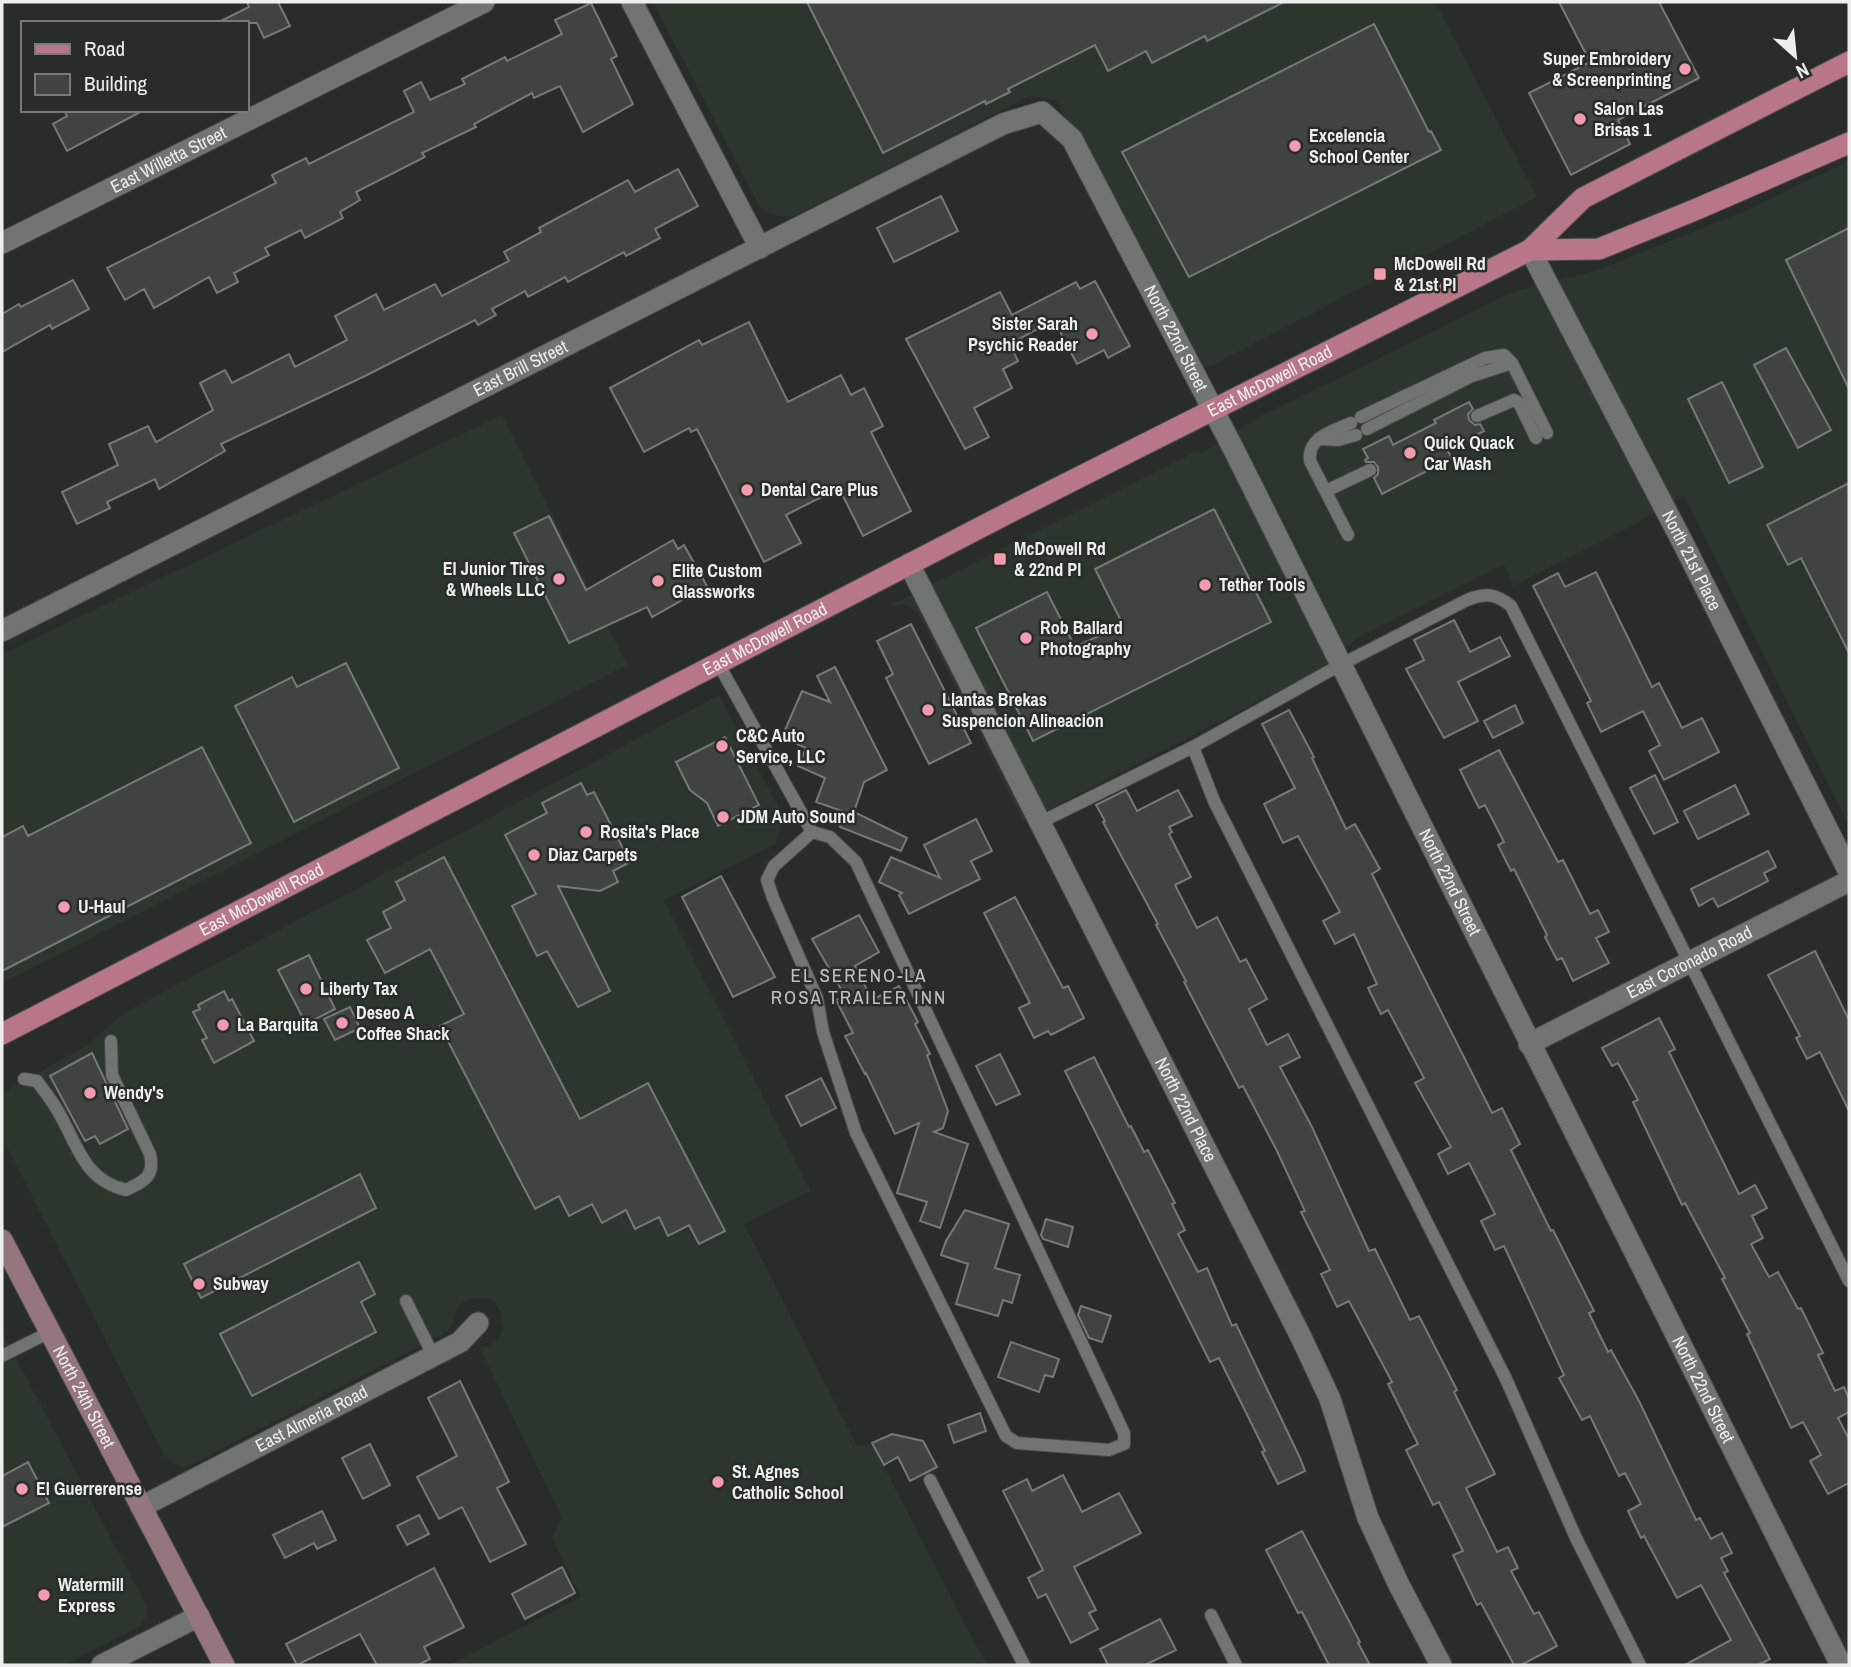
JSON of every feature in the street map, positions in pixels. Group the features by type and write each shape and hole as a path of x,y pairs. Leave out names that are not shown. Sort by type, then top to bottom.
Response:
{"main road":[{"name":"East McDowell Road","path":"2,1034 1213,408 1530,250 1583,198 1849,62"},
{"name":"East McDowell Road","path":"1530,250 1599,249 1849,143"},
{"name":"North 24th Street","path":"2,1240 224,1665"}],"street":[{"name":"East Willetta Street","path":"2,243 484,2"},
{"path":"632,2 761,248"},
{"name":"East Brill Street","path":"2,631 1003,124 1042,112"},
{"name":"North 22nd Street","path":"1042,112 1072,139 1213,408 1841,1665"},
{"name":"North 21st Place","path":"1530,250 1683,543 1849,873"},
{"name":"North 22nd Place","path":"909,564 1301,1337 1330,1399 1368,1518 1441,1665"},
{"name":"East Coronado Road","path":"1529,1044 1849,881"},
{"name":"East Almeria Road","path":"141,1507 460,1342 478,1323"},
{"path":"102,1665 199,1616"}],"lane":[{"path":"1348,535 1310,461 1309,453 1318,439 1359,426 1497,354 1504,355 1511,363 1541,435 1519,402 1514,400 1476,416"},
{"path":"1326,491 1370,470"},
{"path":"1041,822 1193,747 1340,665 1477,596 1487,593 1502,598 1511,606 1849,1281"},
{"path":"718,663 812,832 830,836 856,862 1124,1433 1124,1444 1110,1450 1017,1443 1006,1436 856,1133 823,1032 817,998 767,880 775,866 812,832"},
{"path":"1193,747 1214,801 1506,1379 1576,1538 1640,1665"},
{"path":"24,1079 37,1081 58,1111 88,1168 100,1179 126,1191 148,1177 153,1166 150,1154 111,1075 111,1041"},
{"path":"406,1301 433,1355"},
{"path":"2,1356 50,1332"},
{"path":"930,1480 1024,1665"},
{"path":"1211,1615 1236,1665"}],"shaded area":[{"name":"Excelencia School Center","path":"653,2 1435,2 1537,197 1201,371 1056,100 1030,96 792,217 778,216 758,204"},
{"path":"1849,161 1849,825 1684,496 1514,586 1504,565 1356,639 1319,670 1024,822 918,613 904,604 889,606 1195,452 1203,453 1259,417 1516,291 1595,271 1743,212"},
{"path":"502,415 627,665 2,983 2,654"},
{"path":"719,695 784,818 775,844 664,900 810,1191 744,1224 857,1446 872,1444 978,1649 989,1665 450,1665 581,1597 552,1538 562,1518 480,1348 491,1345 498,1339 503,1328 500,1310 495,1303 487,1298 469,1299 459,1305 449,1331 183,1467 164,1455 2,1137 2,1093 88,1045 124,1013"},
{"path":"2,1332 146,1605 146,1617 140,1626 64,1665 2,1665"}],"building":[{"path":"247,2 278,2 290,26 264,38 257,23 221,21 249,7"},
{"path":"807,2 1284,2 1207,41 1205,36 1152,63 1146,51 1108,71 1095,45 1008,89 1010,92 986,104 985,101 883,153"},
{"path":"1559,2 1659,2 1699,78 1618,120 1630,144 1571,175 1529,93 1590,62"},
{"path":"591,3 617,56 611,59 633,104 583,132 560,86 534,98 532,93 474,124 476,127 422,153 425,157 356,192 360,200 340,212 343,218 305,238 301,230 265,248 269,255 234,273 238,282 217,293 209,277 154,308 144,289 125,300 107,268 276,183 272,175 306,158 309,164 414,112 404,91 421,82 430,100 465,84 462,79 505,57 507,61 562,34 555,20"},
{"path":"1374,24 1429,132 1431,131 1441,150 1189,277 1122,152"},
{"path":"65,112 140,112 67,151 53,124 67,116"},
{"path":"678,169 698,206 655,229 660,238 626,256 624,252 568,282 565,277 528,297 525,291 492,309 496,315 478,325 475,320 221,444 225,451 159,489 155,479 107,502 110,508 77,524 62,492 118,465 109,444 148,426 156,442 213,410 200,383 225,370 232,383 289,354 295,367 347,340 335,316 376,294 384,310 435,284 442,296 509,261 504,252 541,232 539,228 628,180 635,192"},
{"path":"941,196 958,231 894,262 877,228"},
{"path":"1849,228 1849,389 1786,260"},
{"path":"73,280 89,309 52,329 50,325 2,352 2,314"},
{"path":"1095,281 1130,346 1108,358 1104,350 1077,364 1054,320 1010,344 1018,361 1003,369 1012,388 974,408 989,437 965,449 906,339 1000,292 1012,315 1076,282 1080,289"},
{"path":"749,322 788,402 841,375 851,395 864,388 883,426 871,432 911,511 863,536 839,488 786,515 801,543 764,562 697,429 691,432 689,428 644,452 610,388 699,340 702,345"},
{"path":"1786,348 1831,430 1798,448 1754,365"},
{"path":"1722,382 1763,467 1729,483 1688,399"},
{"name":"Quick Quack Car Wash","path":"1469,402 1473,409 1468,414 1469,420 1475,425 1480,424 1484,431 1447,450 1452,458 1382,494 1374,478 1378,474 1378,467 1374,462 1366,462 1368,458 1363,449 1389,436 1393,445"},
{"path":"1849,483 1849,653 1801,558 1788,565 1767,525"},
{"path":"1214,509 1271,622 1033,741 976,628 1047,592 1075,647 1123,625 1095,569"},
{"path":"549,516 586,590 673,540 678,549 684,545 707,586 652,617 647,607 569,643 514,533"},
{"path":"1596,572 1652,687 1659,683 1682,728 1702,718 1719,752 1664,780 1649,751 1660,745 1643,711 1601,732 1587,703 1591,701 1533,586 1558,573 1565,587"},
{"path":"1454,620 1470,652 1500,637 1510,656 1458,682 1478,721 1444,738 1406,669 1424,660 1414,640"},
{"name":"Llantas Brekas Suspencion Alineacion","path":"911,624 971,743 929,764 886,678 893,674 877,641"},
{"path":"346,663 399,768 294,822 235,706 292,677 297,687"},
{"path":"835,667 887,770 864,782 854,812 907,838 901,851 840,827 845,812 816,802 825,778 798,766 806,748 782,737 802,691 830,702 817,676"},
{"path":"1515,705 1523,723 1493,738 1484,721"},
{"path":"1289,710 1314,757 1312,758 1346,829 1355,824 1380,869 1372,874 1492,1113 1502,1108 1520,1144 1511,1150 1594,1311 1589,1313 1608,1352 1611,1350 1639,1401 1696,1520 1700,1518 1711,1539 1722,1533 1732,1553 1721,1558 1728,1571 1724,1573 1770,1659 1758,1665 1685,1665 1731,1640 1701,1585 1677,1598 1644,1536 1641,1538 1628,1511 1641,1504 1625,1473 1619,1476 1590,1416 1582,1420 1559,1378 1564,1375 1504,1246 1495,1250 1481,1221 1495,1214 1469,1163 1448,1174 1438,1154 1451,1147 1415,1083 1424,1078 1388,1010 1381,1014 1368,988 1377,984 1354,934 1335,944 1323,921 1340,912 1298,836 1283,843 1264,804 1295,788 1262,724"},
{"path":"725,737 759,805 718,826 707,803 690,790 676,762"},
{"name":"U-Haul","path":"202,747 251,843 2,971 2,837 23,826 28,836"},
{"path":"1499,750 1558,862 1563,860 1590,914 1598,910 1609,932 1596,938 1609,963 1573,981 1562,958 1557,960 1514,869 1511,871 1498,845 1504,842 1485,805 1479,808 1460,770"},
{"path":"1655,775 1678,822 1654,834 1630,788"},
{"path":"581,783 587,795 594,792 630,862 613,871 618,882 600,891 558,886 610,991 578,1007 547,951 537,956 512,906 536,894 505,835 547,813 542,803"},
{"path":"1735,785 1749,814 1698,839 1684,811"},
{"path":"1126,790 1137,811 1178,790 1192,816 1169,827 1172,832 1169,834 1191,877 1175,885 1197,928 1217,917 1240,962 1246,959 1267,999 1249,1009 1267,1045 1288,1034 1300,1057 1280,1067 1312,1127 1369,1251 1375,1249 1410,1320 1419,1316 1457,1390 1454,1392 1495,1474 1466,1488 1497,1552 1508,1547 1518,1568 1511,1571 1534,1614 1539,1612 1557,1646 1521,1665 1514,1665 1481,1603 1477,1605 1453,1555 1463,1551 1439,1502 1433,1505 1406,1450 1418,1444 1388,1384 1392,1382 1349,1301 1337,1307 1321,1274 1330,1270 1301,1212 1305,1211 1276,1149 1243,1086 1239,1088 1184,982 1186,981 1156,925 1158,924 1103,822 1105,821 1096,805"},
{"path":"976,819 992,851 971,861 980,879 909,914 899,895 902,893 879,882 891,857 940,878 924,845"},
{"path":"1768,851 1776,867 1764,873 1768,881 1718,907 1713,898 1699,906 1691,889"},
{"path":"444,857 580,1119 648,1083 725,1231 699,1244 689,1225 668,1236 659,1217 635,1229 626,1210 602,1223 592,1204 569,1216 559,1196 535,1209 440,1026 464,1014 430,949 385,973 367,940 391,928 383,912 405,900 396,882"},
{"path":"721,876 775,977 733,997 682,897"},
{"path":"1015,897 1063,988 1068,986 1084,1018 1051,1035 1048,1031 1034,1038 1019,1008 1030,1003 984,913"},
{"path":"859,915 879,952 855,966 872,1000 899,986 918,1022 915,1024 930,1054 927,1055 948,1111 943,1128 934,1132 968,1144 940,1228 920,1221 927,1202 897,1193 919,1123 895,1134 845,1036 853,1033 836,1000 845,996 812,939"},
{"path":"1815,951 1849,1020 1849,1111 1820,1052 1807,1059 1796,1038 1800,1036 1768,975"},
{"name":"Liberty Tax","path":"309,955 335,1009 306,1024 278,970"},
{"name":"La Barquita","path":"224,991 229,1001 232,999 254,1041 214,1063 202,1040 207,1038 193,1012 200,1009 198,1005"},
{"name":"Deseo A Coffee Shack","path":"350,1007 360,1028 335,1040 324,1019"},
{"path":"1659,1018 1675,1049 1669,1052 1739,1194 1755,1185 1767,1208 1752,1216 1763,1238 1751,1244 1769,1277 1778,1272 1798,1309 1801,1308 1823,1353 1818,1355 1835,1391 1844,1387 1849,1399 1849,1412 1838,1418 1849,1439 1849,1483 1828,1494 1810,1461 1821,1455 1803,1422 1791,1428 1747,1334 1750,1333 1722,1279 1725,1278 1685,1203 1682,1205 1633,1102 1638,1100 1618,1063 1612,1066 1602,1048"},
{"name":"Wendy's","path":"92,1053 128,1129 100,1144 95,1136 85,1141 50,1076"},
{"path":"1000,1054 1020,1094 996,1105 976,1066"},
{"path":"1094,1057 1129,1127 1131,1126 1144,1152 1148,1150 1175,1203 1172,1204 1185,1230 1178,1234 1198,1272 1207,1268 1232,1326 1236,1324 1300,1458 1305,1471 1278,1484 1262,1452 1265,1451 1219,1358 1210,1362 1065,1071"},
{"path":"821,1078 836,1108 801,1126 786,1096"},
{"path":"360,1174 376,1208 201,1298 184,1264"},
{"path":"965,1210 1009,1224 995,1268 1020,1275 1012,1303 1003,1300 998,1316 956,1304 968,1264 941,1255 946,1241"},
{"path":"1046,1219 1073,1227 1068,1247 1043,1239 1041,1235"},
{"path":"359,1262 375,1294 361,1302 376,1332 252,1396 220,1334"},
{"path":"1081,1306 1111,1316 1102,1342 1089,1338 1078,1315"},
{"path":"1011,1342 1059,1359 1053,1377 1045,1375 1039,1392 998,1377"},
{"path":"460,1381 509,1482 497,1488 526,1544 490,1562 462,1507 439,1519 417,1477 457,1456 428,1398"},
{"path":"980,1413 986,1431 954,1443 948,1425"},
{"path":"892,1434 923,1441 937,1467 910,1481 898,1457 884,1465 872,1443"},
{"path":"370,1444 390,1485 363,1499 342,1458"},
{"name":"El Guerrerense","path":"28,1462 49,1503 2,1527 2,1476"},
{"path":"1063,1475 1082,1512 1119,1493 1141,1533 1074,1567 1096,1610 1089,1613 1098,1629 1071,1643 1046,1594 1038,1598 1028,1578 1043,1570 1003,1491 1027,1479 1032,1491"},
{"path":"322,1511 336,1540 317,1549 314,1543 285,1558 273,1535"},
{"path":"419,1515 429,1534 407,1545 397,1526"},
{"path":"1302,1531 1370,1665 1329,1665 1302,1612 1298,1613 1266,1550"},
{"path":"562,1567 575,1593 525,1619 512,1594"},
{"path":"434,1568 464,1627 424,1647 430,1659 418,1665 377,1665 360,1634 297,1665 286,1644"},
{"path":"1160,1619 1176,1650 1145,1665 1108,1665 1100,1649"}],"place":[{"name":"Super Embroidery & Screenprinting","path":"1685,69"},
{"name":"Salon Las Brisas 1","path":"1580,119"},
{"name":"Excelencia School Center","path":"1295,146"},
{"name":"McDowell Rd & 21st Pl","path":"1380,274"},
{"name":"Sister Sarah Psychic Reader","path":"1092,334"},
{"name":"Quick Quack Car Wash","path":"1410,453"},
{"name":"Dental Care Plus","path":"747,490"},
{"name":"McDowell Rd & 22nd Pl","path":"1000,559"},
{"name":"El Junior Tires & Wheels LLC","path":"559,579"},
{"name":"Elite Custom Glassworks","path":"658,581"},
{"name":"Tether Tools","path":"1205,585"},
{"name":"Rob Ballard Photography","path":"1026,638"},
{"name":"Llantas Brekas Suspencion Alineacion","path":"928,710"},
{"name":"C&C Auto Service, LLC","path":"722,746"},
{"name":"JDM Auto Sound","path":"723,817"},
{"name":"Rosita's Place","path":"586,832"},
{"name":"Diaz Carpets","path":"534,855"},
{"name":"U-Haul","path":"64,907"},
{"name":"Liberty Tax","path":"306,989"},
{"name":"Deseo A Coffee Shack","path":"342,1023"},
{"name":"La Barquita","path":"223,1025"},
{"name":"Wendy's","path":"90,1093"},
{"name":"Subway","path":"199,1284"},
{"name":"St. Agnes Catholic School","path":"718,1482"},
{"name":"El Guerrerense","path":"22,1489"},
{"name":"Watermill Express","path":"44,1595"}],"district":[{"name":"EL SERENO-LA ROSA TRAILER INN","path":"859,986"}]}
